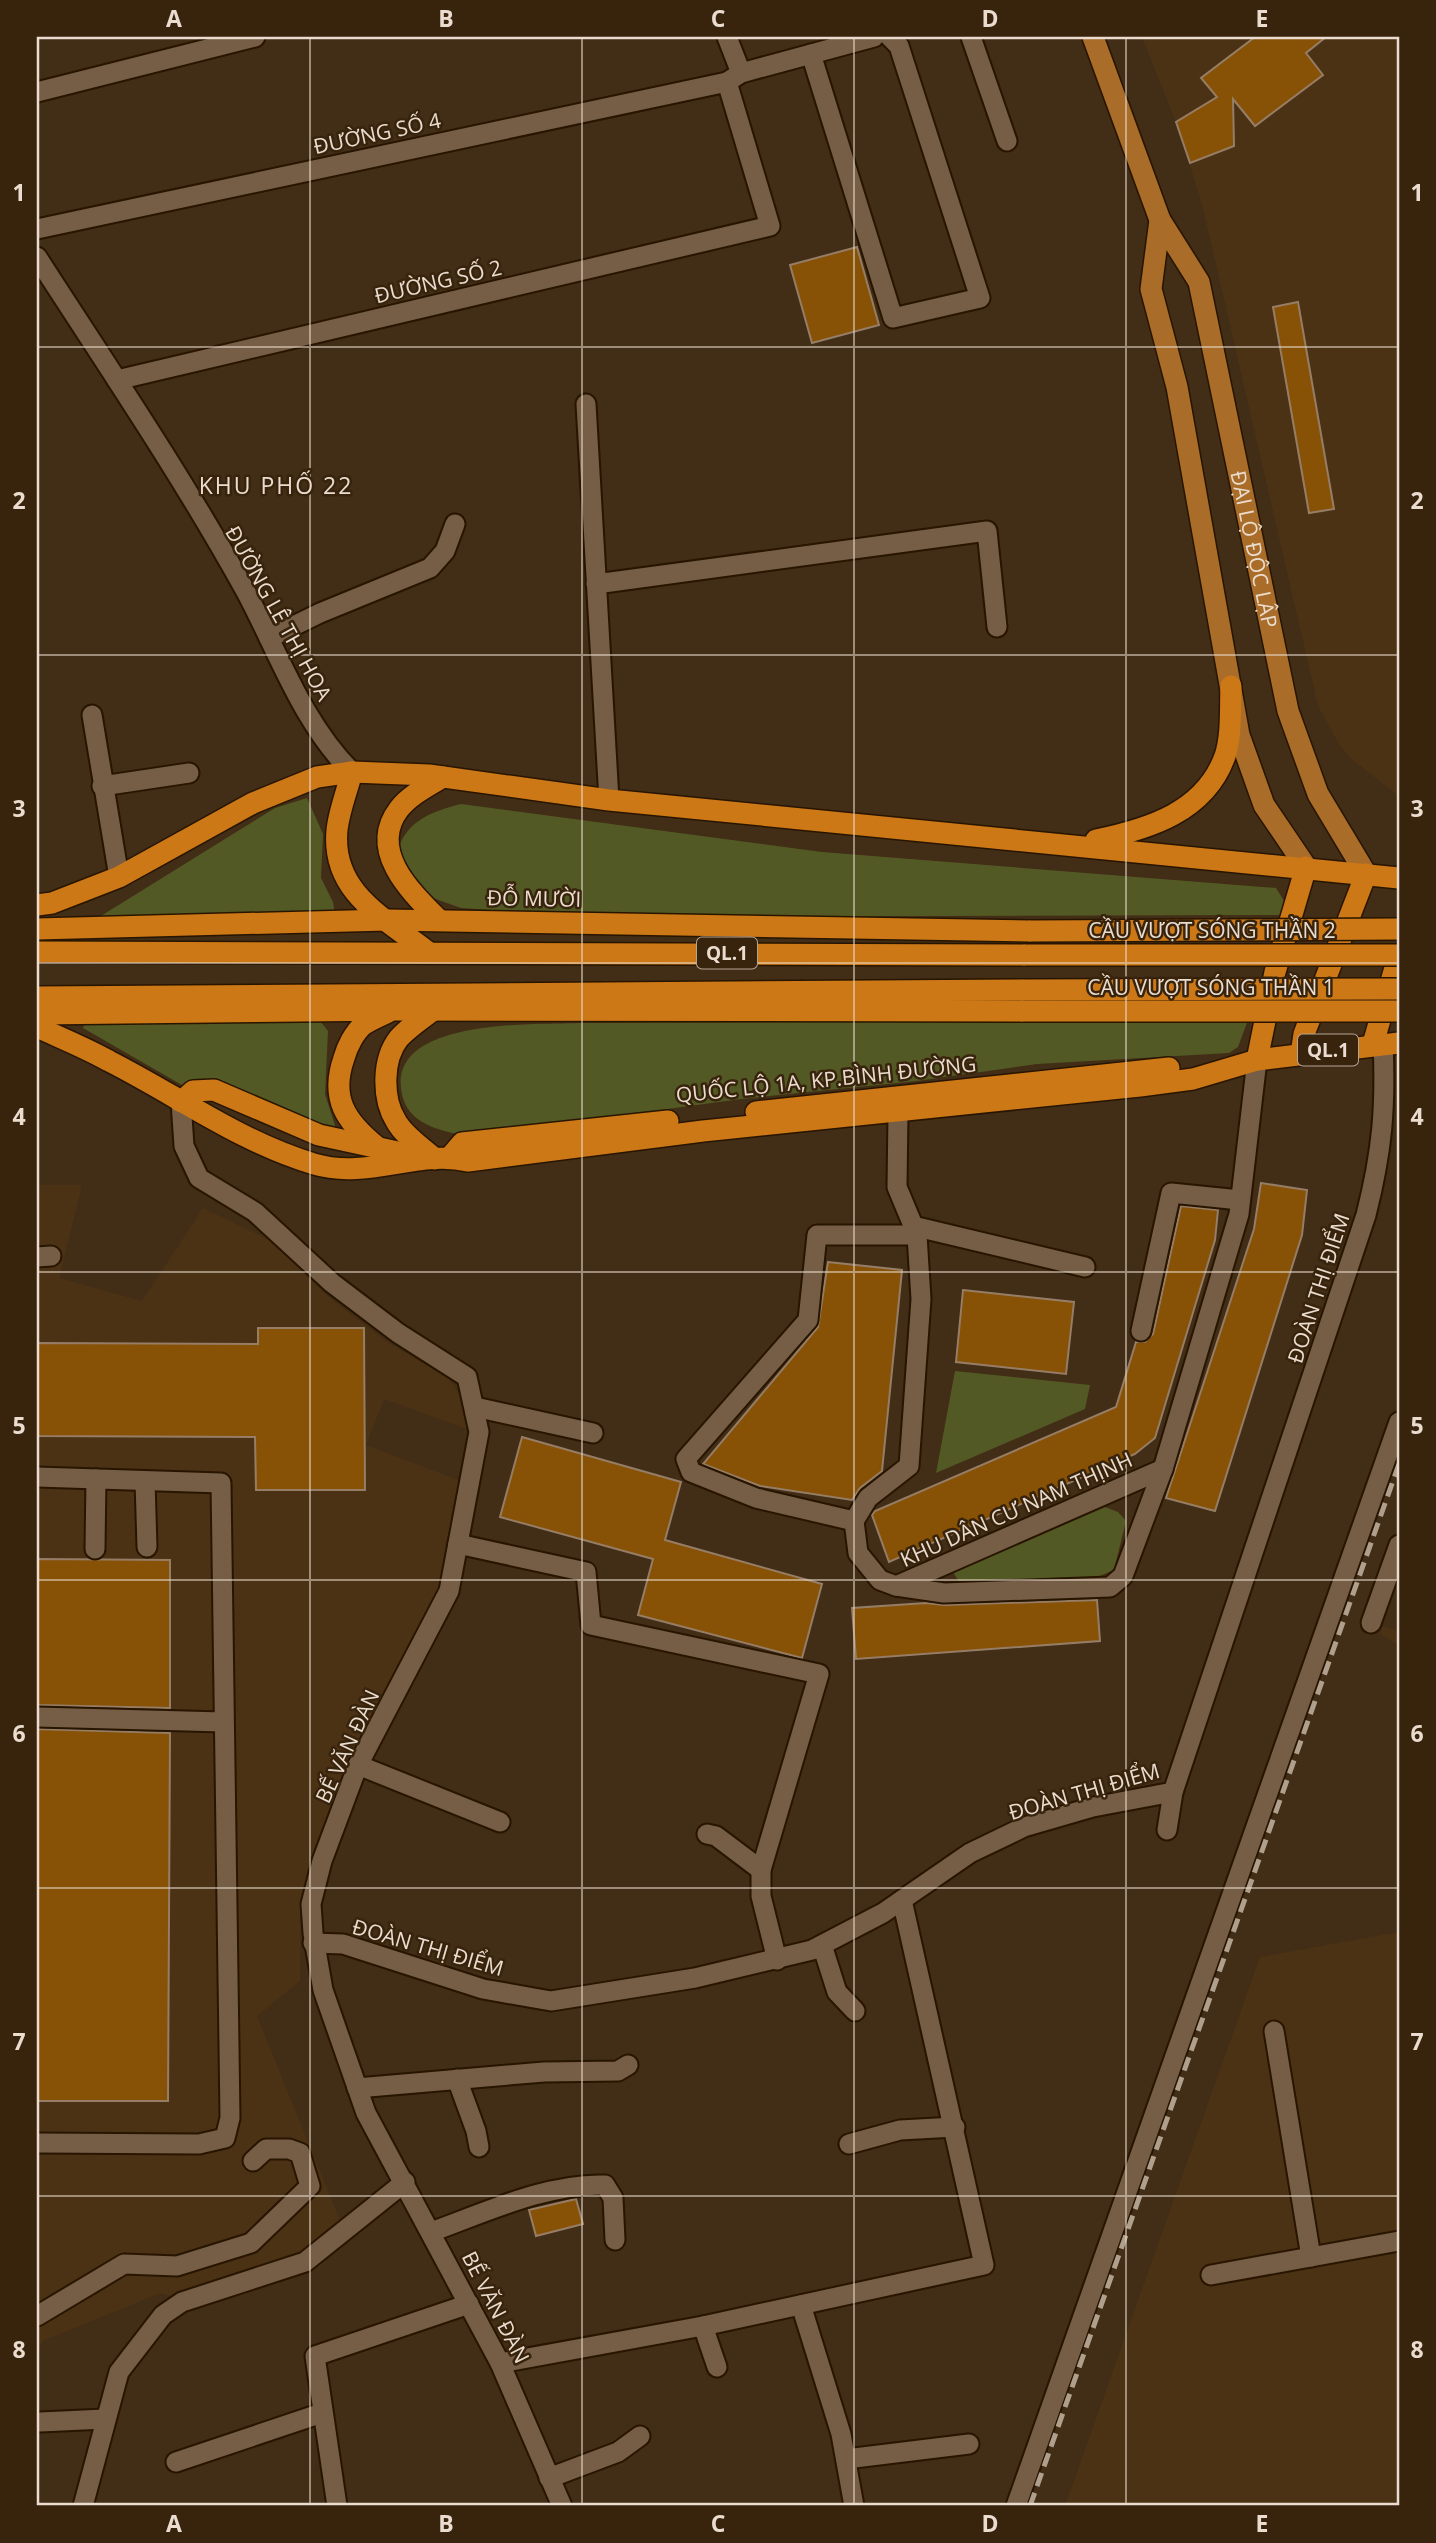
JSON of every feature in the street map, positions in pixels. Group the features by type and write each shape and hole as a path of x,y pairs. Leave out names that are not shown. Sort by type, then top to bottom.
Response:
{"highway":[{"path":"1076,845 1131,832 1186,809 1203,794 1226,754 1231,686"},
{"path":"37,905 52,903 119,877 253,803 317,777 352,772 443,777 608,800 1399,878"},
{"path":"352,772 337,829 338,864 358,899 428,952"},
{"path":"439,920 398,876 390,855 390,834 398,810 443,777"},
{"path":"181,1102 192,1091 214,1090 319,1135 378,1149 468,1161 703,1131 898,1113 1193,1079 1213,1070 1257,1060 1275,972 1306,867"},
{"path":"1301,1054 1304,1034 1366,874"},
{"name":"ĐỖ MƯỜI","path":"37,929 439,920 1031,931"},
{"name":"CẦU VƯỢT SÓNG THẦN 2","path":"1031,931 1399,929"},
{"name":"QL.1","path":"37,952 428,952"},
{"name":"CẦU VƯỢT SÓNG THẦN 2","path":"428,952 1399,954"},
{"path":"1385,1043 1399,954"},
{"name":"CẦU VƯỢT SÓNG THẦN 1","path":"1023,1001 1399,989"},
{"path":"378,1149 349,1119 339,1099 337,1077 347,1047 363,1025 397,1010 458,994"},
{"name":"QL.1","path":"37,997 458,994 1023,1001"},
{"name":"QL.1","path":"37,1014 1023,1001"},
{"name":"CẦU VƯỢT SÓNG THẦN 1","path":"1023,1001 1399,1011"},
{"path":"433,1010 397,1041 388,1063 386,1081 389,1107 397,1124 443,1158"},
{"path":"37,1027 109,1060 242,1136 316,1165 346,1169 379,1168 443,1158"},
{"name":"QL.1","path":"1257,1060 1385,1043"},
{"name":"QUỐC LỘ 1A, KP.BÌNH ĐƯỜNG","path":"443,1158 462,1143 1193,1066 1213,1070"}],"main road":[{"name":"ĐẠI LỘ ĐỘC LẬP","path":"1093,37 1160,220 1199,282 1296,736 1318,794 1334,826 1366,874"},
{"name":"ĐẠI LỘ ĐỘC LẬP","path":"1160,220 1151,289 1177,387 1238,735 1254,782 1276,826 1306,867"}],"street":[{"path":"37,92 255,37"},
{"path":"727,37 734,78"},
{"name":"ĐƯỜNG SỐ 4","path":"37,229 734,78 874,37"},
{"path":"811,54 893,318 980,298 899,46 890,37"},
{"path":"971,37 1007,141"},
{"name":"ĐƯỜNG SỐ 2","path":"117,380 770,226 734,78"},
{"name":"ĐƯỜNG LÊ THỊ HOA","path":"37,257 117,380 244,590 317,731 332,754 352,772"},
{"path":"586,404 608,800"},
{"path":"269,638 320,613 430,568 445,551 455,523"},
{"path":"596,584 987,531 998,626"},
{"path":"92,715 119,877"},
{"path":"102,786 189,773"},
{"name":"ĐOÀN THỊ ĐIỂM","path":"313,1943 343,1944 483,1989 551,2001 695,1978 777,1960 822,1945 902,1900 971,1853 1024,1827 1093,1807 1173,1792 1366,1216 1380,1158 1385,1097 1385,1043"},
{"name":"KHU DÂN CƯ NAM THỊNH","path":"896,1586 944,1594 1110,1587 1123,1576 1163,1469 1240,1200 1257,1060"},
{"name":"BẾ VĂN ĐÀN","path":"181,1102 184,1146 199,1178 255,1212 332,1283 398,1334 467,1377 479,1432 449,1591 358,1765 322,1861 312,1904 313,1943 323,1990 366,2113 500,2363 562,2506"},
{"path":"896,1586 880,1580 858,1553 854,1521 868,1498 909,1466 921,1299 915,1230 897,1187 898,1113"},
{"path":"1141,1331 1171,1193 1240,1200"},
{"path":"854,1521 756,1498 691,1472 686,1459 808,1320 817,1235 915,1230 1085,1267"},
{"path":"475,1407 593,1433"},
{"path":"1016,2506 1399,1422"},
{"name":"KHU DÂN CƯ NAM THỊNH","path":"896,1586 1163,1469"},
{"path":"37,1477 221,1483 230,2118 225,2138 200,2144 37,2143"},
{"path":"95,1549 96,1479"},
{"path":"145,1481 147,1547"},
{"path":"458,1544 586,1572 591,1625 819,1674 761,1870 761,1896 777,1960"},
{"path":"1371,1623 1399,1545"},
{"path":"37,1717 223,1722"},
{"path":"358,1765 500,1822"},
{"path":"1167,1830 1173,1792"},
{"path":"707,1834 716,1836 761,1870"},
{"path":"500,2363 703,2326 984,2265 902,1900"},
{"path":"822,1945 837,1992 855,2011"},
{"path":"1273,2031 1311,2257"},
{"path":"357,2088 576,2070 618,2071 628,2065"},
{"path":"457,2079 479,2147"},
{"path":"849,2144 900,2130 955,2127"},
{"path":"37,2316 124,2264 177,2266 251,2244 310,2186 300,2153 289,2149 266,2149 253,2161"},
{"path":"83,2506 119,2372 163,2315 182,2302 304,2262 405,2182"},
{"path":"431,2232 537,2196 605,2185 613,2198 615,2241"},
{"path":"1211,2275 1399,2241"},
{"path":"337,2506 315,2356 469,2304"},
{"path":"801,2305 846,2459 854,2506"},
{"path":"703,2326 717,2367"},
{"path":"176,2462 322,2413"},
{"path":"40,2422 105,2419"},
{"path":"549,2477 618,2452 640,2436"},
{"path":"846,2459 969,2444"}],"shaded area":[{"path":"1142,37 1399,37 1399,796 1355,762 1340,746 1318,706 1202,204 1176,122"},
{"path":"37,1185 82,1185 59,1278 142,1301 203,1208 276,1243 326,1295 384,1340 449,1379 467,1406 470,1430 384,1399 366,1445 458,1480 455,1523 441,1596 420,1640 381,1698 345,1767 315,1854 300,1910 300,1981 257,2016 341,2223 292,2257 176,2297 160,2293 43,2341 37,2354"},
{"path":"1383,1626 1399,1631 1399,1645 1380,1634"},
{"path":"1399,1932 1399,2506 1065,2506 1260,1957"}],"green space":[{"path":"307,798 323,834 321,878 333,902 335,915 96,919 275,808"},
{"path":"461,804 822,852 1276,888 1286,904 1280,915 601,917 461,908 416,892 398,849 408,831 423,818"},
{"path":"1248,1020 1238,1047 1229,1053 1037,1064 917,1081 741,1099 469,1136 440,1130 421,1121 407,1108 403,1098 402,1072 415,1052 437,1039 498,1026 581,1023"},
{"path":"320,1021 328,1031 325,1094 338,1135 210,1082 182,1085 83,1028 85,1023"},
{"path":"955,1371 1090,1385 1085,1409 936,1473"},
{"path":"1105,1507 1118,1512 1126,1521 1114,1570 1095,1578 971,1586 959,1582 953,1572"}],"building":[{"path":"1255,37 1326,37 1306,53 1323,75 1255,126 1233,99 1234,146 1190,163 1176,122 1217,97 1201,78"},
{"path":"857,247 879,325 812,343 790,265"},
{"path":"1298,302 1334,509 1309,513 1273,307"},
{"path":"1261,1183 1307,1190 1302,1235 1215,1511 1166,1498 1254,1229"},
{"path":"1181,1206 1218,1210 1215,1240 1155,1438 1135,1454 889,1562 872,1515 875,1511 1116,1407 1136,1342 1145,1342 1153,1334"},
{"path":"828,1262 902,1270 882,1471 860,1488 852,1500 760,1486 703,1464 818,1327"},
{"path":"963,1290 1074,1302 1066,1374 956,1362"},
{"path":"258,1328 364,1328 365,1490 256,1490 255,1437 37,1436 37,1343 258,1344"},
{"path":"522,1437 681,1482 665,1540 822,1584 802,1658 638,1615 653,1559 500,1517"},
{"path":"37,1559 170,1560 170,1708 37,1705"},
{"path":"1097,1600 1100,1641 856,1659 852,1608 926,1603 944,1605"},
{"path":"37,1729 170,1733 168,2101 37,2101"},
{"path":"576,2199 583,2224 536,2236 529,2210"}],"railway":[{"path":"1030,2506 1399,1464"}],"district":[{"name":"KHU PHỐ 22","path":"276,485"}]}
